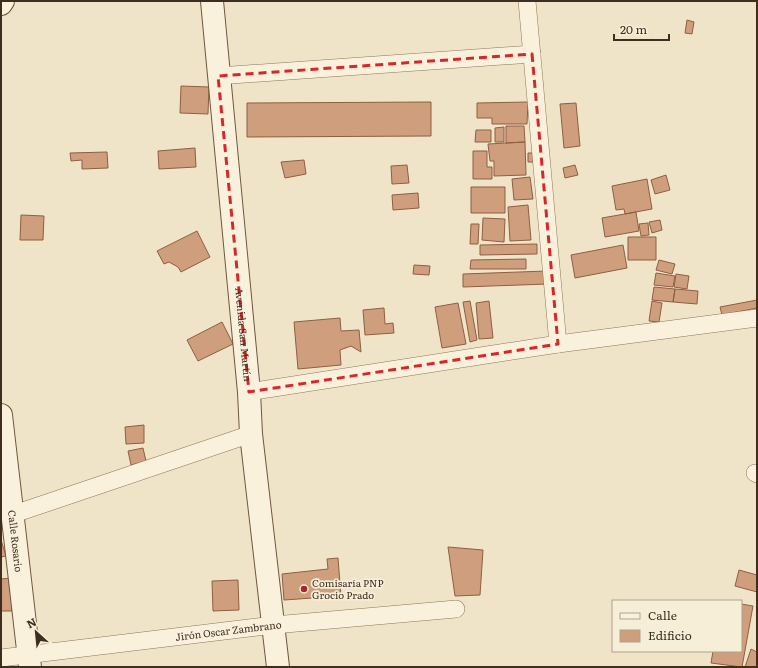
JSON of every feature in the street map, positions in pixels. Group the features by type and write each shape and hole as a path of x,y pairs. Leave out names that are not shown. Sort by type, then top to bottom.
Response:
{"main road":[{"name":"Avenida San Martín","path":"212,1 249,392 251,434 278,667"},
{"name":"Calle Rosario","path":"1,415 11,515 29,661"}],"street":[{"path":"527,1 558,344"},
{"path":"218,76 532,54"},
{"path":"249,392 558,344 757,318"},
{"path":"11,515 251,434"},
{"name":"Jirón Oscar Zambrano","path":"1,658 29,661 274,624 456,609"}],"highlighted area":[{"path":"532,54 558,344 249,392 218,76"}],"building":[{"path":"687,20 694,22 692,34 685,33"},
{"path":"181,86 209,87 208,114 180,113"},
{"path":"431,102 431,136 247,137 247,103"},
{"path":"528,102 527,124 492,124 492,118 477,118 477,103"},
{"path":"576,103 580,146 564,148 560,104"},
{"path":"506,126 524,126 525,142 506,143"},
{"path":"504,127 504,142 495,142 495,128"},
{"path":"476,130 491,130 491,142 475,142"},
{"path":"525,142 526,175 494,176 494,161 490,161 488,144"},
{"path":"195,148 196,167 159,169 158,151"},
{"path":"473,151 487,151 487,167 492,167 492,179 473,179"},
{"path":"107,152 108,168 82,169 82,160 71,161 70,153"},
{"path":"528,153 535,153 535,162 528,162"},
{"path":"304,160 306,174 285,178 281,162"},
{"path":"407,165 409,183 392,184 391,166"},
{"path":"575,165 578,175 565,178 563,168"},
{"path":"666,175 670,190 655,194 651,180"},
{"path":"530,177 533,199 514,200 512,179"},
{"path":"647,179 652,209 625,214 624,209 616,210 612,186"},
{"path":"471,187 505,187 505,213 471,213"},
{"path":"418,193 419,208 393,210 392,195"},
{"path":"528,205 531,240 510,241 508,207"},
{"path":"636,212 639,231 605,237 602,218"},
{"path":"21,215 44,216 43,240 20,240"},
{"path":"483,218 505,219 504,242 482,240"},
{"path":"660,220 662,230 652,233 649,222"},
{"path":"648,223 649,235 641,236 639,224"},
{"path":"471,224 479,224 478,244 470,244"},
{"path":"197,231 210,257 181,272 178,267 169,262 164,264 157,251"},
{"path":"628,237 656,237 656,260 628,260"},
{"path":"537,244 537,254 480,255 480,245"},
{"path":"623,245 627,268 575,278 571,255"},
{"path":"526,259 526,269 470,269 471,260"},
{"path":"659,260 675,264 672,274 656,270"},
{"path":"414,265 430,266 429,275 413,274"},
{"path":"547,271 548,284 463,287 463,274"},
{"path":"656,273 675,276 673,287 654,285"},
{"path":"676,274 689,276 687,289 674,287"},
{"path":"654,287 675,289 673,302 652,300"},
{"path":"675,289 698,291 697,304 673,302"},
{"path":"757,300 757,308 722,315 720,307"},
{"path":"470,301 477,340 470,342 463,302"},
{"path":"489,301 493,338 479,339 476,303"},
{"path":"652,301 662,303 659,322 649,321"},
{"path":"458,303 466,344 442,348 435,307"},
{"path":"384,308 385,324 393,323 394,333 365,335 363,310"},
{"path":"340,318 341,331 359,330 361,352 351,346 340,350 341,365 298,369 294,322"},
{"path":"222,322 233,344 198,361 187,340"},
{"path":"144,425 144,443 126,444 125,427"},
{"path":"143,448 146,461 131,465 128,451"},
{"path":"1,540 6,556 1,557"},
{"path":"448,547 483,550 480,595 455,596"},
{"path":"338,558 341,596 284,600 282,574 328,569 327,559"},
{"path":"739,570 757,575 757,592 735,586"},
{"path":"11,578 12,611 1,611 1,579"},
{"path":"238,580 239,610 213,611 212,581"},
{"path":"742,604 753,606 742,667 711,663 713,652 742,652"},
{"path":"751,649 757,652 756,667 745,667"}],"place":[{"name":"Comisaría PNP Grocio Prado","path":"304,589"}]}
